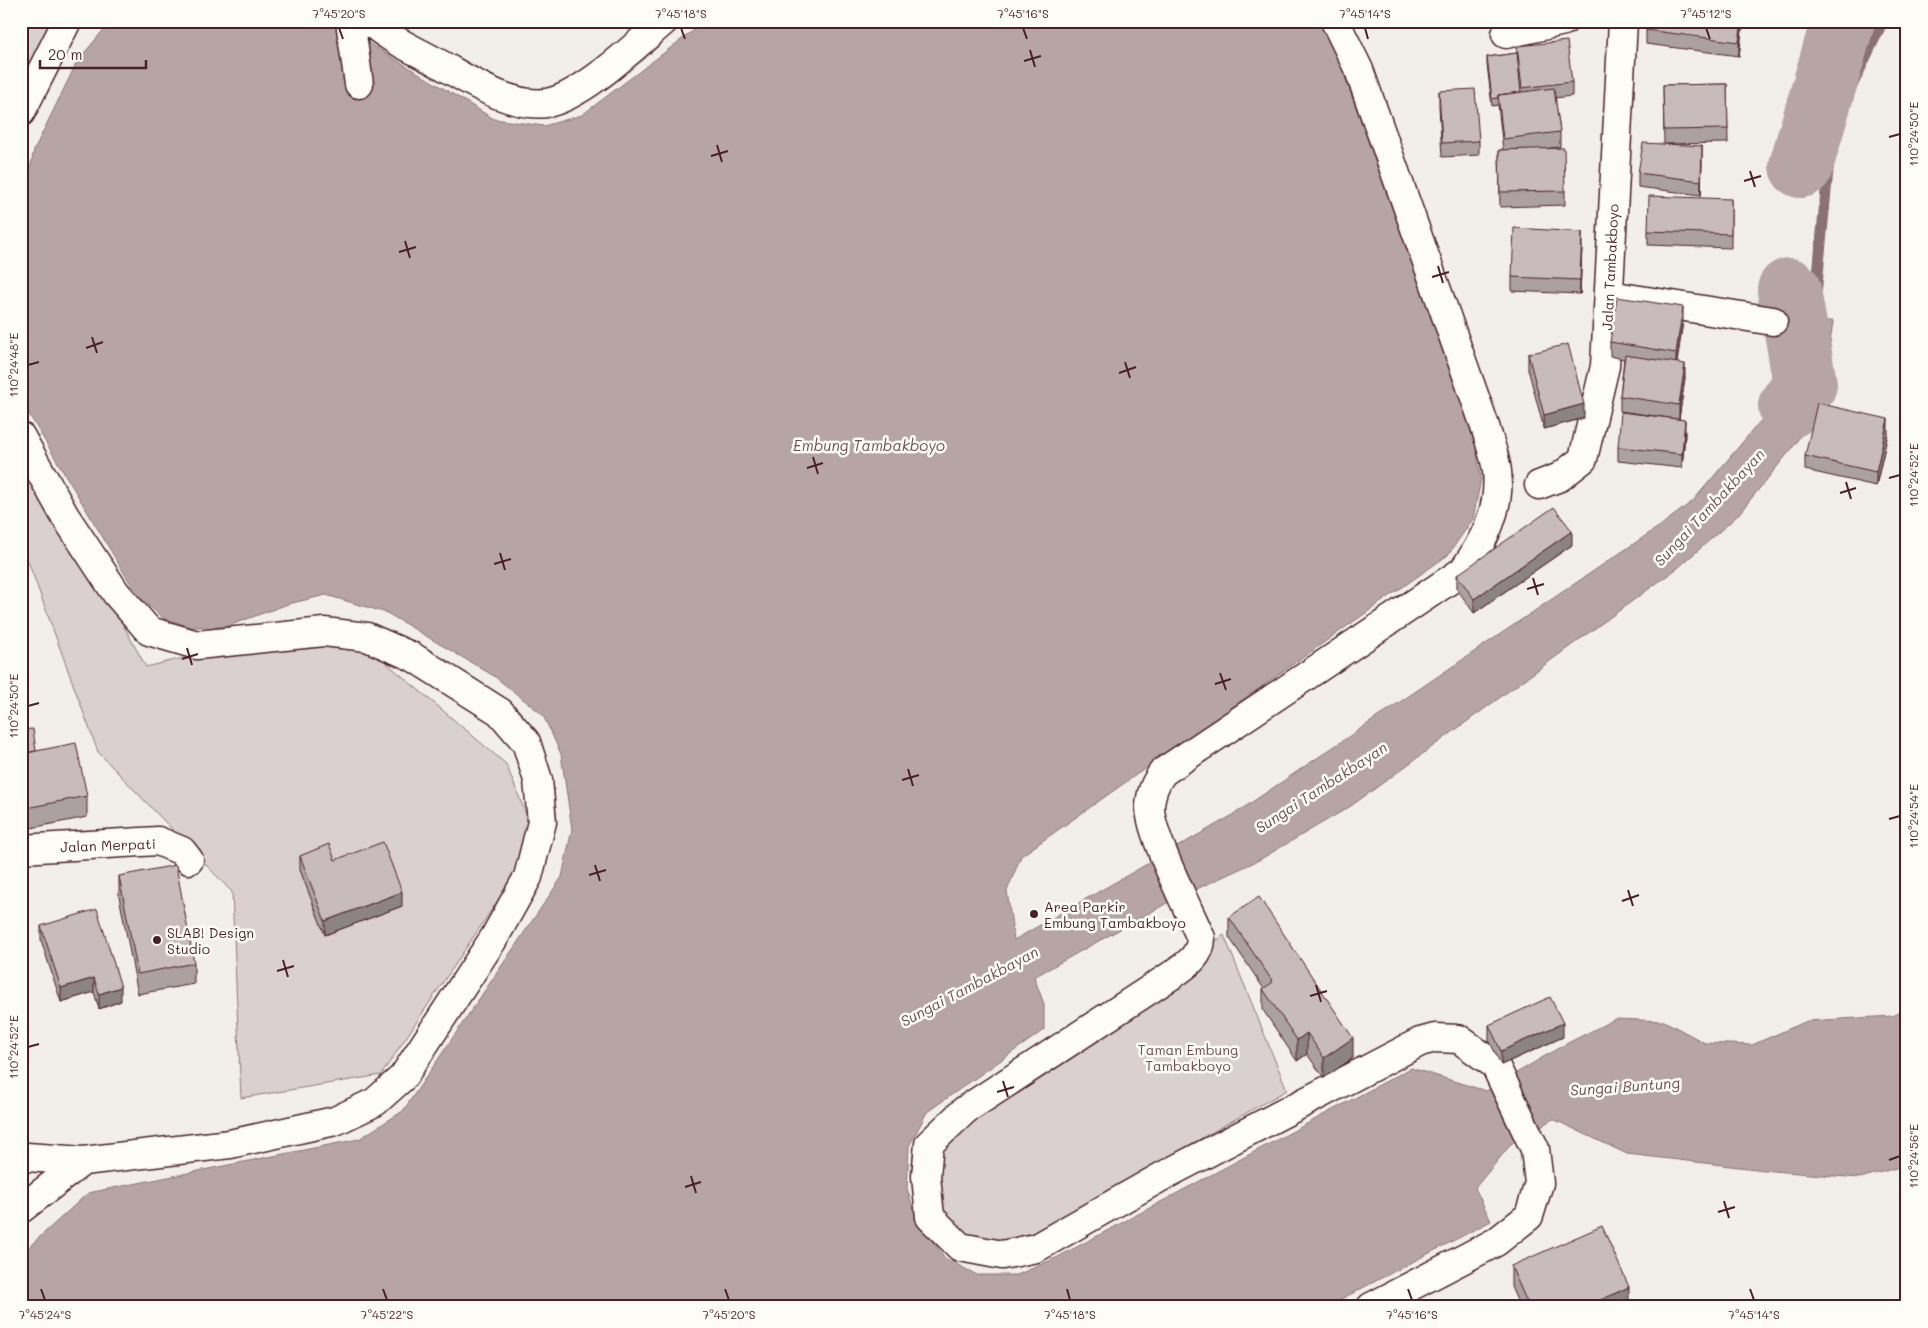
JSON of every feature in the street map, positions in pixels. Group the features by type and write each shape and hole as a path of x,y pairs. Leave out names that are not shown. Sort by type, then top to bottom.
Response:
{"street":[{"path":"21,112 67,21"},
{"path":"350,21 359,84"},
{"path":"369,21 472,82 518,101 547,103 572,92 607,69 664,21"},
{"path":"1335,21 1358,70 1485,426 1497,470 1497,495 1490,526 1463,571 1163,772 1153,785 1150,808 1154,831 1201,938 1201,948 1191,961 1175,974 965,1110 930,1144 926,1176 930,1216 960,1247 1002,1255 1036,1248 1161,1177 1420,1042 1435,1038 1459,1039 1496,1065 1535,1149 1539,1183 1529,1216 1496,1242 1370,1307"},
{"path":"1506,34 1564,21"},
{"name":"Jalan Tambakboyo","path":"1540,485 1560,477 1583,459 1605,366 1623,21"},
{"path":"1609,295 1773,321"},
{"path":"21,437 65,516 116,593 149,631 197,645 324,632 368,638 413,657 500,712 526,742 538,780 542,822 528,877 494,938 403,1076 375,1102 335,1121 230,1144 83,1161 21,1159"},
{"name":"Jalan Merpati","path":"21,849 158,841 182,851 189,860"},
{"path":"21,1209 83,1161"}],"green space":[{"path":"21,21 53,21 21,105"},
{"path":"21,428 26,446 146,667 337,621 506,764 537,842 381,1075 241,1098 232,892 98,752 21,542"},
{"name":"Taman Embung Tambakboyo","path":"1224,935 1287,1090 1035,1232 1004,1241 977,1240 954,1228 939,1204 939,1142"}],"water":[{"name":"Embung Tambakboyo","path":"114,21 332,21 494,119 544,126 582,115 706,21 1325,21 1474,436 1481,479 1473,519 1448,555 1021,856 1007,891 1014,940 1233,815 1660,526 1693,501 1784,393 1778,322 1833,321 1822,402 1793,447 1737,516 1679,567 1351,806 1259,860 1169,902 1034,977 1044,1004 1044,1030 927,1112 909,1146 907,1189 917,1220 945,1258 977,1275 1017,1275 1058,1257 1411,1068 1486,1091 1562,1046 1615,1019 1664,1021 1705,1043 1752,1045 1807,1021 1893,1016 1907,1008 1907,1165 1860,1178 1773,1171 1627,1154 1553,1119 1512,1143 1475,1188 1491,1221 1326,1307 21,1307 21,1254 88,1193 359,1139 403,1111 562,877 572,829 561,754 543,715 494,676 387,613 326,595 288,604 225,627 191,627 163,618 138,596 30,416 21,389 21,213 34,150 77,62 105,28"}],"building":[{"path":"1647,21 1742,21 1739,42 1646,30"},
{"path":"1567,41 1572,82 1522,88 1517,46"},
{"path":"1517,53 1521,92 1498,95 1498,98 1492,99 1487,57"},
{"path":"1727,84 1728,129 1664,130 1663,85"},
{"path":"1554,88 1560,132 1503,139 1498,95"},
{"path":"1475,89 1479,141 1442,143 1439,91"},
{"path":"1643,143 1702,146 1701,181 1638,173"},
{"path":"1564,148 1565,191 1500,192 1499,150"},
{"path":"1649,196 1731,199 1731,234 1648,231"},
{"path":"1514,228 1582,232 1580,280 1512,277"},
{"path":"1617,297 1683,307 1676,353 1610,342"},
{"path":"1568,344 1584,404 1544,415 1528,354"},
{"path":"1625,355 1685,364 1679,405 1620,396"},
{"path":"1817,403 1888,419 1876,472 1805,456"},
{"path":"1621,412 1685,420 1682,454 1618,447"},
{"path":"1554,507 1572,531 1474,599 1457,575"},
{"path":"33,729 36,751 21,754 21,730"},
{"path":"76,743 87,796 21,809 21,754"},
{"path":"383,842 402,892 325,921 300,856 329,844 335,860"},
{"name":"SLAB! Design Studio","path":"176,865 194,963 138,974 119,876"},
{"path":"1259,897 1353,1038 1324,1058 1307,1033 1297,1040 1263,989 1273,982 1229,917"},
{"path":"21,901 27,930 21,931"},
{"path":"97,909 121,987 99,994 94,978 61,988 41,926"},
{"path":"1550,997 1563,1023 1501,1051 1489,1025"},
{"path":"1602,1226 1629,1287 1585,1307 1529,1307 1511,1266"}],"waterway":[{"name":"Sungai Tambakbayan","path":"1801,166 1843,21"},
{"path":"1812,337 1832,128 1883,21"},
{"name":"Sungai Tambakbayan","path":"1789,290 1805,384 1790,406"}],"place":[{"name":"Area Parkir Embung Tambakboyo","path":"1034,914"},
{"name":"SLAB! Design Studio","path":"157,940"}],"water label":[{"name":"Sungai Buntung","path":"1625,1086"}]}
